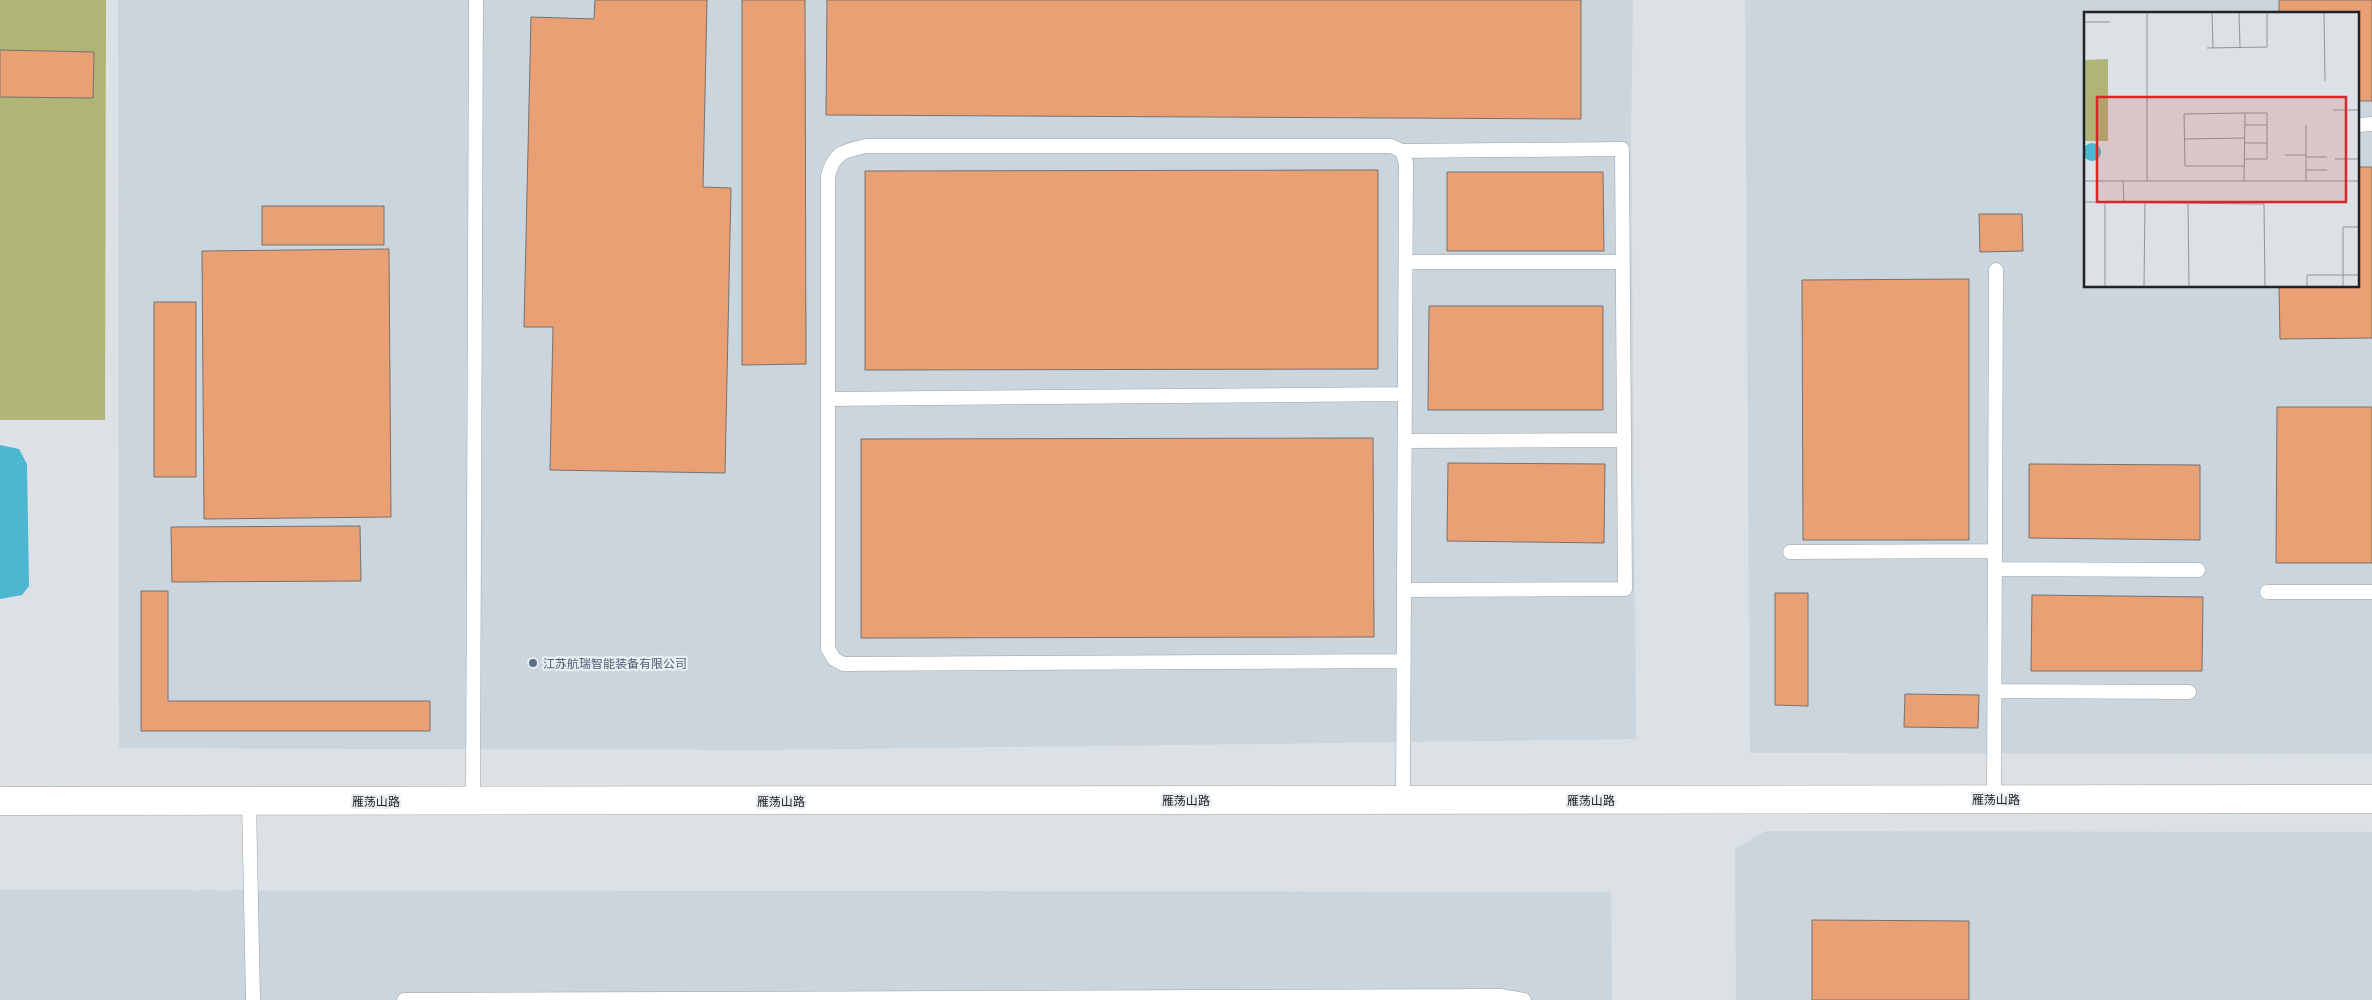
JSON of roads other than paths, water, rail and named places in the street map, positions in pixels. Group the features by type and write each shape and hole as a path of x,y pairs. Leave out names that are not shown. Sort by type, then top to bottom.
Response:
{"street":[{"name":"雁荡山路","path":"0,801 2372,799"}],"lane":[{"path":"473,801 476,0"},
{"path":"1404,590 1625,589 1622,149 1402,151 1391,146 866,146 844,151 831,162 828,176 828,649 834,659 842,664 1404,661"},
{"path":"1402,151 1406,162 1403,800"},
{"path":"1406,262 1622,262"},
{"path":"1994,799 1996,270"},
{"path":"828,398 1405,394"},
{"path":"1405,441 1624,440"},
{"path":"1790,552 1995,551"},
{"path":"1995,569 2198,570"},
{"path":"2267,592 2372,592"},
{"path":"1995,691 2189,692"},
{"path":"249,801 252,1000"},
{"path":"404,1000 1500,996 1524,1000"}],"water":[{"path":"0,445 19,449 27,464 29,586 22,595 0,599"}],"place":[{"name":"江苏航瑞智能装备有限公司","path":"533,663"}]}
